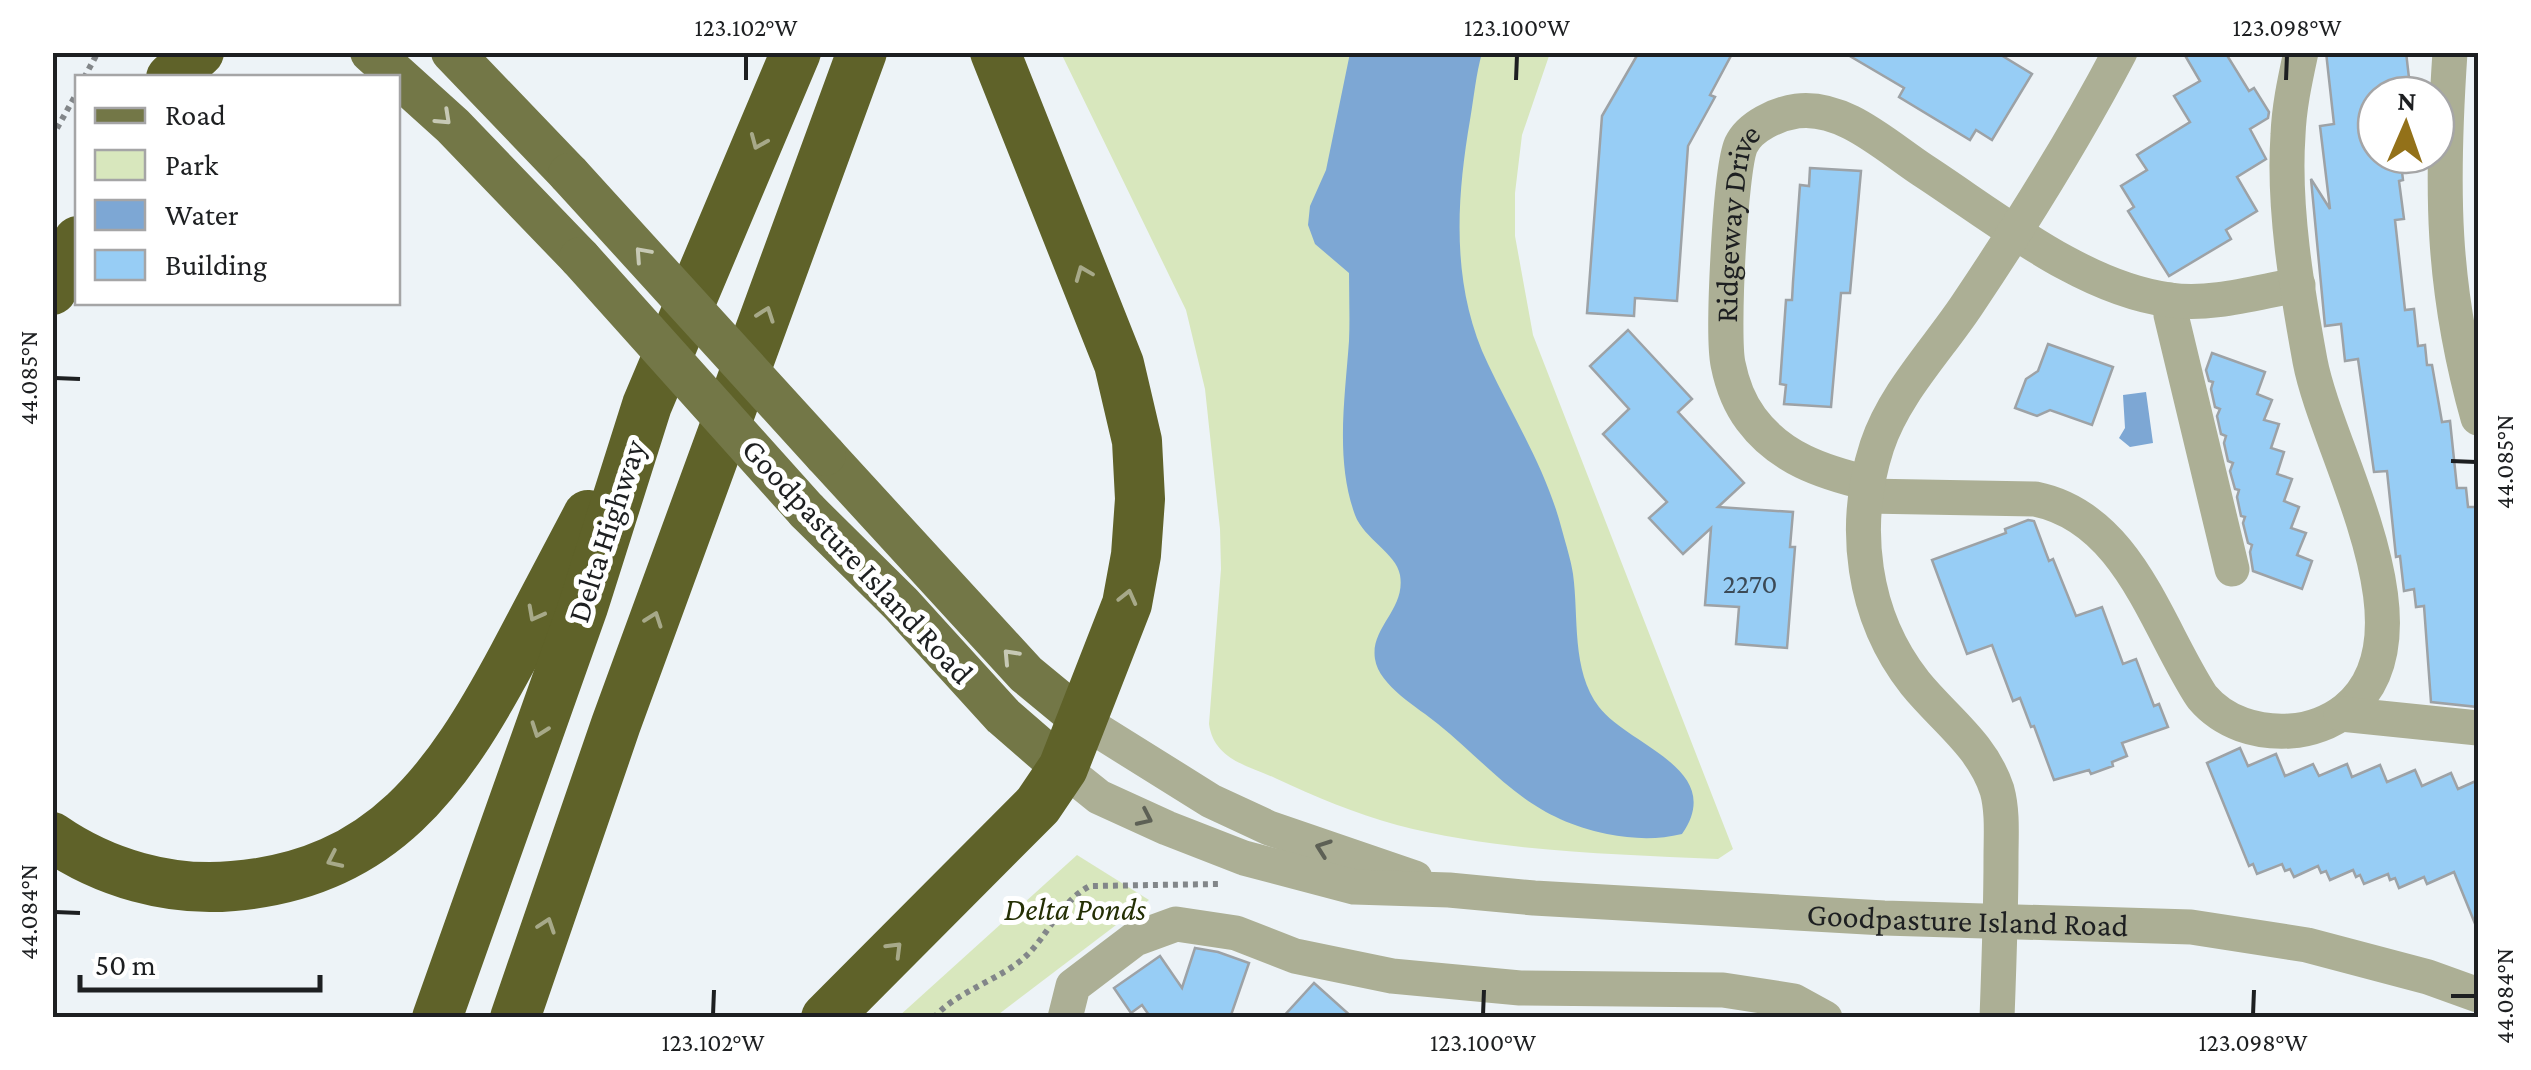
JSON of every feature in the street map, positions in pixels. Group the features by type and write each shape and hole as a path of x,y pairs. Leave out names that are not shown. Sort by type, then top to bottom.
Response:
{"highway":[{"path":"163,75 174,52"},
{"path":"174,75 200,52"},
{"name":"Delta Highway","path":"437,1018 583,607 647,405 796,52"},
{"path":"515,1018 616,724 862,52"},
{"path":"826,1018 1038,805 1063,768 1130,588 1136,555 1140,500 1136,441 1119,364 995,52"},
{"path":"52,290 75,247"},
{"path":"52,837 128,874 193,888 214,888 246,886 306,872 359,848 382,832 426,792 464,744 647,405"}],"main road":[{"name":"Goodpasture Island Road","path":"371,52 396,75"},
{"name":"Goodpasture Island Road","path":"452,52 570,174 1026,674 1083,721"},
{"name":"Goodpasture Island Road","path":"400,78 453,126 580,258 807,511 901,604 1003,716 1063,768"}],"street":[{"path":"1997,1018 2001,805 1996,786 1972,743 1916,684 1886,639 1868,587 1864,532 1867,490 1879,440 1898,402 2016,232 2082,125 2120,52"},
{"path":"2301,52 2287,139 2298,284 2314,380 2358,505 2381,607 2381,646 2373,678 2362,696 2341,714"},
{"path":"2450,52 2443,174 2445,239 2456,326 2478,418"},
{"name":"Ridgeway Drive","path":"2298,284 2213,300 2170,300 2095,278 1836,116 1813,110 1784,114 1756,128 1742,144 1736,164 1725,320 1727,362 1736,392 1752,420 1782,450 1822,471 1867,490 2052,502 2099,530 2121,554 2190,679 2219,714 2249,727 2280,732 2312,727 2341,714 2478,728"},
{"path":"2170,300 2232,568"},
{"name":"Goodpasture Island Road","path":"1083,721 1138,758 1240,815 1449,890"},
{"name":"Goodpasture Island Road","path":"1063,768 1099,797 1166,828 1244,858 1354,887 1847,916 2191,927 2243,933 2428,976 2478,995"},
{"path":"1064,1018 1073,986 1134,940 1176,924 1236,934 1294,956 1392,976 1520,988 1723,990 1794,1002 1825,1018"}],"path":[{"path":"86,75 98,52"},
{"path":"52,137 75,96"},
{"path":"934,1018 1028,954 1078,892 1090,886 1230,883"}],"green space":[{"path":"1061,53 1550,53 1522,135 1515,193 1515,236 1533,335 1733,849 1718,859 1637,855 1516,846 1436,834 1335,804 1243,764 1217,745 1209,724 1221,569 1220,529 1205,389 1186,310"},
{"name":"Delta Ponds","path":"1077,855 1149,900 995,1017 898,1017"}],"water":[{"path":"1350,53 1482,53 1465,151 1460,213 1462,275 1468,305 1488,364 1556,508 1572,569 1580,660 1590,692 1613,721 1669,761 1683,776 1692,792 1693,811 1682,834 1654,838 1617,836 1555,817 1496,776 1401,696 1378,669 1375,648 1398,598 1400,575 1393,560 1359,524 1349,494 1343,429 1349,273 1315,244 1308,225 1310,206 1326,170"},
{"path":"2146,392 2153,443 2130,447 2119,438 2125,428 2123,395"}],"building":[{"path":"1639,52 1733,52 1710,95 1715,97 1688,146 1677,301 1635,298 1634,316 1587,313 1602,116"},
{"path":"1843,52 1996,52 2032,74 1992,140 1976,130 1970,140 1899,97 1904,88"},
{"path":"2183,52 2225,52 2249,91 2254,88 2269,112 2268,118 2250,129 2266,159 2237,177 2257,211 2226,230 2231,239 2169,276 2128,211 2134,207 2121,186 2147,170 2137,155 2190,122 2174,96 2200,81"},
{"path":"2326,52 2406,52 2409,75 2356,75 2356,175 2402,175 2399,181 2404,219 2395,220 2405,310 2414,309 2418,346 2425,345 2427,365 2432,365 2442,422 2450,421 2457,488 2466,488 2468,507 2478,507 2478,707 2431,702 2424,606 2416,607 2414,589 2404,591 2400,556 2396,557 2387,471 2374,472 2358,359 2345,361 2341,324 2325,326 2311,179 2330,209 2320,126 2334,124"},
{"path":"1810,168 1861,171 1850,293 1841,293 1831,407 1784,404 1786,385 1780,384 1786,300 1792,300 1800,185 1809,186"},
{"path":"1628,330 1692,399 1678,412 1744,483 1718,507 1793,512 1790,547 1795,547 1787,648 1736,644 1739,607 1705,605 1711,528 1683,554 1649,518 1667,502 1603,434 1629,409 1590,366"},
{"path":"2048,344 2113,367 2092,425 2050,410 2037,416 2015,408 2026,379 2038,371"},
{"path":"2212,353 2265,372 2257,394 2272,400 2264,420 2279,424 2271,448 2284,452 2277,474 2292,479 2284,501 2299,507 2291,528 2306,533 2297,555 2312,561 2302,589 2253,571 2252,545 2248,543 2245,517 2241,516 2237,497 2239,490 2235,489 2230,471 2233,463 2228,461 2226,436 2221,434 2217,416 2220,409 2215,407 2213,382 2206,370"},
{"path":"2034,521 2049,561 2053,559 2076,616 2102,607 2123,664 2136,659 2154,706 2159,704 2168,727 2122,743 2127,756 2091,774 2089,770 2054,780 2034,726 2031,727 2020,698 2013,701 1992,645 1967,654 1932,560 2006,533 2005,529"},
{"path":"2240,748 2248,766 2276,754 2285,776 2313,764 2319,776 2347,764 2352,777 2380,765 2387,782 2415,770 2422,786 2451,773 2458,789 2478,780 2478,931 2454,872 2427,884 2424,877 2399,888 2395,878 2390,880 2388,874 2364,884 2353,870 2330,880 2318,866 2294,877 2282,864 2257,874 2253,864 2249,866 2207,763"},
{"path":"1195,948 1249,963 1230,1018 1151,1018 1142,1005 1131,1013 1114,988 1160,956 1182,988"},
{"path":"1314,983 1353,1018 1282,1018"}]}
